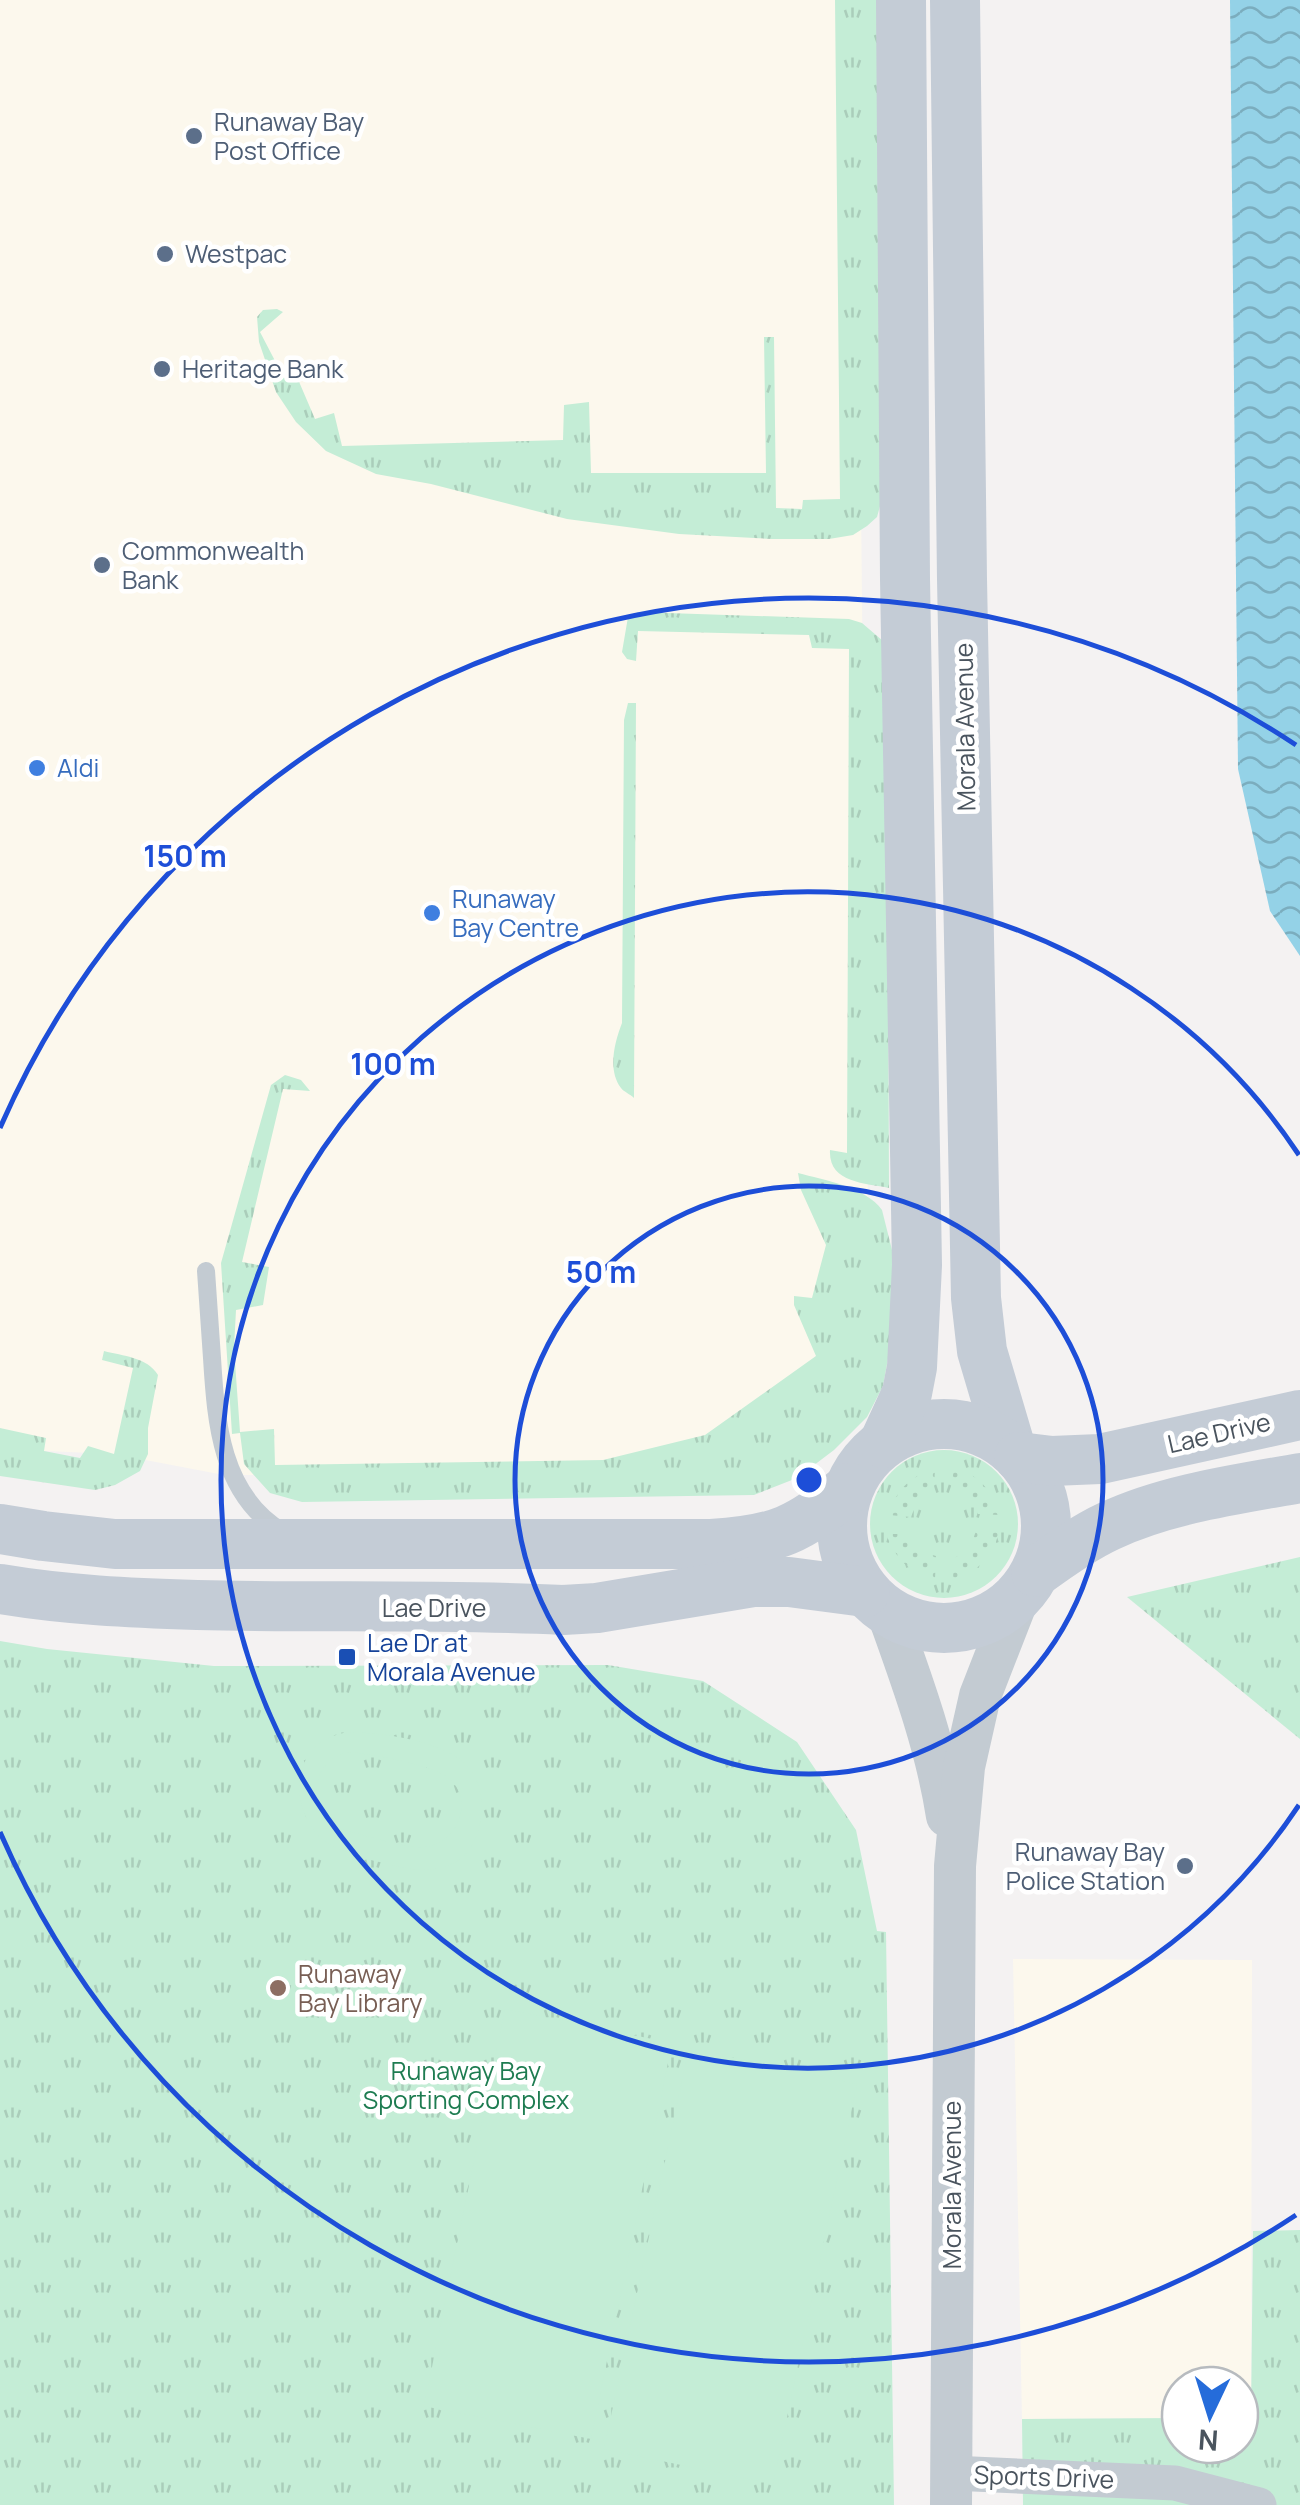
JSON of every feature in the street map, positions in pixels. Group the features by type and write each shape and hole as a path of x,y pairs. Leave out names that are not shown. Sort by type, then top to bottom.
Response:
{"main road":[{"path":"884,1443 910,1380 916,1324 904,559 901,0"},
{"name":"Morala Avenue","path":"955,0 976,1298 982,1351 1015,1453"},
{"name":"Lae Drive","path":"1015,1453 1052,1461 1100,1459 1300,1415"},
{"path":"1027,1584 1043,1553 1046,1512 1032,1474 1015,1453 977,1430 938,1424 901,1433 884,1443 858,1472 842,1515 843,1542 851,1569 876,1601 912,1624 940,1628 970,1625 997,1614 1071,1547 1112,1524 1186,1502 1300,1478"},
{"path":"0,1528 114,1544 734,1542 796,1528 849,1488"},
{"name":"Lae Drive","path":"0,1589 109,1602 563,1610 753,1582 789,1582 876,1601"}],"street":[{"name":"Morala Avenue","path":"951,2489 955,1866 964,1767 980,1696 1027,1584"},
{"name":"Morala Avenue","path":"876,1601 912,1680 935,1755 955,1866"},
{"name":"Sports Drive","path":"951,2489 1174,2483 1256,2505"}],"lane":[{"path":"206,1271 214,1402 235,1482 251,1506 274,1527 318,1545"}],"shaded area":[{"name":"Runaway Bay Centre","path":"0,0 856,0 868,1202 816,1356 704,1453 596,1475 224,1475 114,1454 0,1449"},
{"path":"1013,1959 1252,1960 1251,2365 1160,2365 1160,2418 1022,2419"}],"green space":[{"path":"835,0 877,0 882,499 877,517 867,526 853,535 829,539 771,539 679,534 567,519 376,474 326,451 296,422 276,392 259,342 257,317 263,310 283,312 260,332 284,378 297,377 315,419 334,413 342,446 563,440 564,405 589,402 591,473 766,473 764,337 774,337 776,508 802,509 803,500 840,499"},
{"path":"638,612 849,619 862,623 883,641 887,669 889,1188 841,1175 831,1161 830,1150 847,1153 849,649 812,648 809,635 638,631 636,661 627,659 622,652 628,617"},
{"path":"628,703 636,703 634,1098 621,1088 613,1064 622,1023 624,720"},
{"path":"285,1075 301,1080 310,1091 283,1089 242,1262 269,1267 263,1305 236,1310 234,1348 240,1432 274,1429 275,1465 603,1460 705,1435 816,1356 794,1305 794,1296 812,1298 826,1245 801,1190 798,1173 855,1190 882,1210 895,1262 892,1337 883,1386 867,1417 834,1450 797,1478 754,1495 302,1502 270,1493 244,1464 240,1433 232,1434 221,1263 271,1085"},
{"path":"104,1351 141,1361 158,1375 148,1428 148,1454 140,1471 115,1485 95,1490 0,1476 0,1428 46,1438 44,1451 80,1458 88,1446 114,1454 133,1368 102,1360"},
{"path":"944,1450 972,1456 996,1472 1012,1496 1018,1524 1012,1552 996,1576 972,1592 944,1598 916,1592 892,1576 876,1552 870,1524 876,1496 892,1472 916,1456"},
{"path":"935,1468 934,1489 919,1500 911,1517 889,1515 905,1485"},
{"path":"954,1468 983,1485 1000,1515 978,1514 968,1499 951,1490"},
{"path":"976,1531 999,1532 993,1549 970,1572 953,1579 954,1559 971,1545"},
{"path":"886,1534 908,1534 919,1548 936,1556 935,1579 904,1563"},
{"path":"1300,1557 1300,1739 1127,1597"},
{"name":"Runaway Bay Sporting Complex","path":"0,1641 214,1666 608,1665 703,1681 797,1742 856,1830 877,1931 886,1932 894,2505 0,2505"},
{"path":"349,1732 410,1739 442,1749 466,1764 478,1785 481,1810 477,1835 464,1856 438,1868 412,1869 345,1851 316,1833 303,1810 301,1770 315,1747","holes":["348,1752 414,1764 447,1777 460,1796 461,1808 454,1829 437,1844 425,1847 395,1844 340,1829 322,1810 317,1787 325,1766"]},
{"path":"505,2009 672,2043 591,2439 424,2406"},
{"path":"689,2048 857,2084 773,2484 604,2449"},
{"path":"1300,2230 1300,2505 1023,2505 1022,2419 1160,2418 1160,2465 1260,2465 1260,2365 1252,2365 1253,2231"}],"water":[{"path":"1230,0 1300,0 1300,956 1270,911 1238,769"}],"place":[{"name":"Runaway Bay Post Office","path":"194,136"},
{"name":"Westpac","path":"165,254"},
{"name":"Heritage Bank","path":"162,369"},
{"name":"Commonwealth Bank","path":"102,565"},
{"name":"Aldi","path":"37,768"},
{"name":"Runaway Bay Centre","path":"432,913"},
{"name":"Lae Dr at Morala Avenue","path":"347,1657"},
{"name":"Runaway Bay Police Station","path":"1185,1866"},
{"name":"Runaway Bay Library","path":"278,1988"}]}
